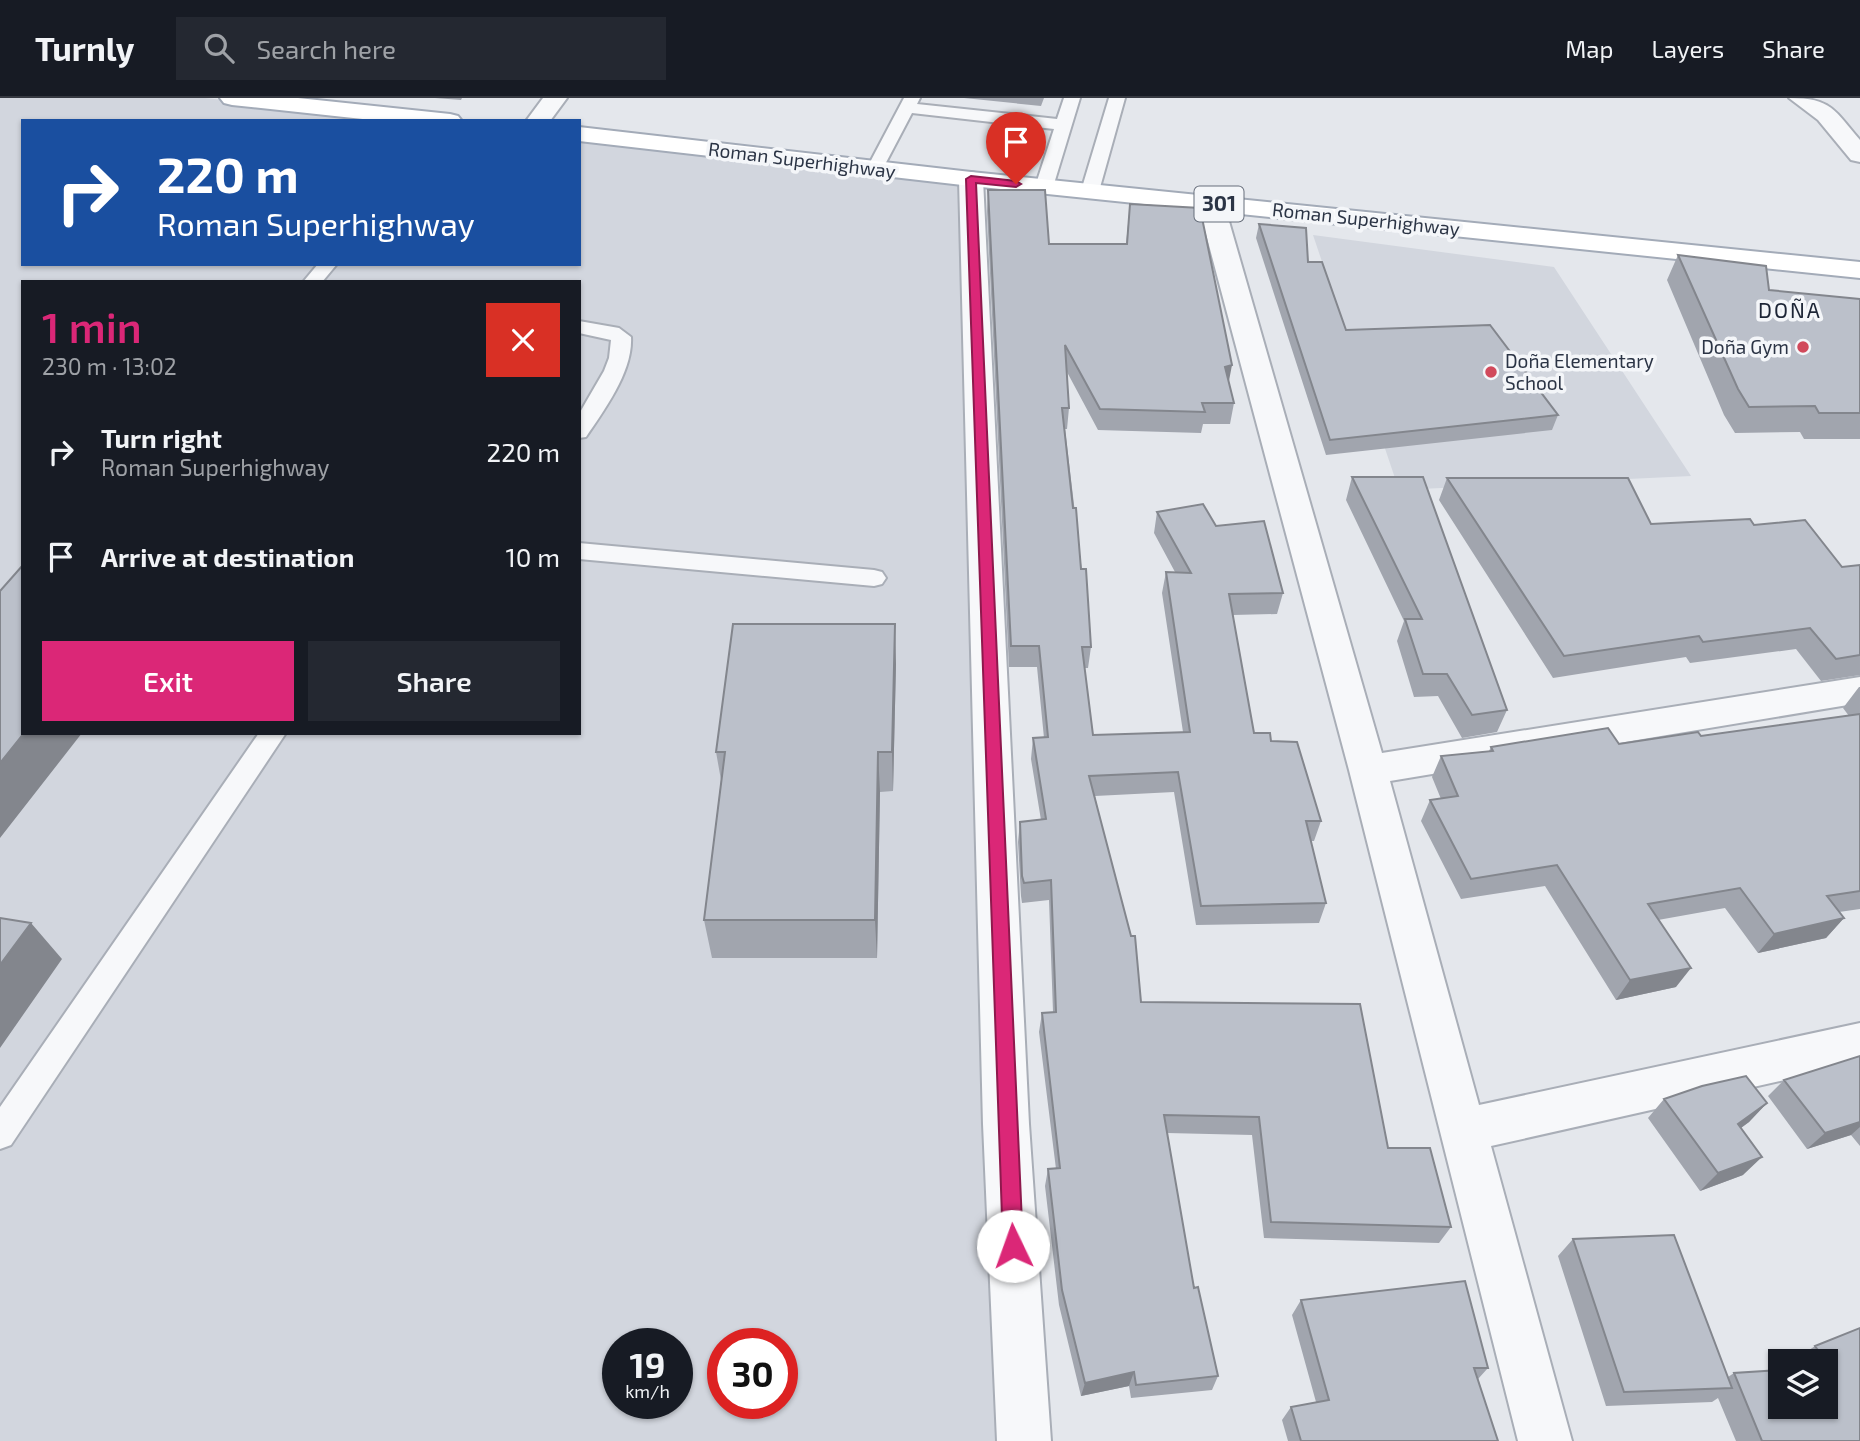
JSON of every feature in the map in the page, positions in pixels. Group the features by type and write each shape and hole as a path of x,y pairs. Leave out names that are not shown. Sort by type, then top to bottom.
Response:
{"main road":[{"path":"232,98 431,119"},
{"name":"Roman Superhighway","path":"581,134 1044,187 1860,270"}],"street":[{"path":"539,119 555,98"},
{"path":"1801,98 1826,115 1860,155"},
{"path":"971,179 1006,1124 1024,1441"},
{"path":"1212,204 1368,770 1545,1441"},
{"path":"1368,770 1860,690"},
{"path":"1464,1130 1860,1043"}],"lane":[{"path":"1044,187 1072,98"},
{"path":"1090,191 1117,98"},
{"path":"875,169 909,103 1065,120 1111,121"},
{"path":"314,280 326,266"},
{"path":"581,327 612,332 621,337 623,345 615,369 581,428"},
{"path":"581,551 874,578"},
{"path":"0,1134 272,735"}],"shaded area":[{"path":"0,98 205,98 400,119 21,119 21,266 581,266 581,138 971,179 1028,1441 0,1441"},
{"name":"Doña Elementary School","path":"1313,235 1554,267 1691,476 1399,490"}],"building":[{"path":"988,190 1045,190 1049,244 1127,244 1130,204 1200,208 1232,365 1225,367 1234,403 1202,403 1205,412 1100,409 1065,345 1069,408 1062,408 1073,508 1076,508 1081,569 1086,569 1091,647 1082,647 1093,735 1190,732 1166,572 1191,573 1157,512 1203,504 1216,526 1264,521 1283,593 1229,594 1254,733 1270,733 1271,741 1297,742 1321,821 1306,821 1326,903 1201,906 1178,772 1089,776 1131,936 1135,936 1141,1002 1360,1004 1388,1148 1430,1148 1451,1227 1271,1222 1259,1117 1164,1115 1194,1288 1198,1287 1218,1376 1136,1385 1134,1372 1085,1383 1062,1290 1048,1169 1060,1168 1042,1013 1056,1012 1051,880 1024,883 1020,822 1046,819 1033,738 1048,737 1039,646 1011,646"},
{"path":"1259,224 1306,228 1308,262 1322,262 1346,330 1490,325 1558,415 1330,440"},
{"path":"1678,255 1766,266 1769,290 1860,299 1860,413 1819,413 1815,406 1749,407 1738,389"},
{"path":"1352,477 1423,477 1507,710 1472,715 1447,674 1423,674 1405,619 1422,619"},
{"path":"1447,478 1628,478 1651,524 1750,519 1754,525 1805,520 1842,567 1860,565 1860,655 1836,659 1810,628 1703,642 1699,636 1564,656"},
{"path":"21,567 22,735 0,763 0,591"},
{"path":"733,624 895,624 892,752 878,752 875,920 704,920 725,752 716,752"},
{"path":"1860,714 1860,891 1827,896 1844,918 1774,934 1740,888 1648,904 1691,968 1630,980 1557,865 1471,879 1430,800 1458,796 1441,756 1493,751 1491,747 1608,728 1619,744 1698,732 1701,736"},
{"path":"0,918 31,923 0,965"},
{"path":"1860,1056 1860,1122 1825,1133 1784,1080"},
{"path":"1746,1076 1767,1103 1738,1124 1762,1157 1718,1173 1664,1099 1702,1086"},
{"path":"1674,1235 1732,1388 1624,1392 1573,1239"},
{"path":"1465,1281 1488,1368 1474,1368 1498,1441 1301,1441 1291,1407 1329,1400 1301,1300"},
{"path":"1860,1328 1860,1441 1762,1441 1734,1373 1768,1371 1768,1419 1838,1419 1838,1349 1817,1349 1815,1346"}],"place":[{"name":"Doña Gym","path":"1803,347"},
{"name":"Doña Elementary School","path":"1491,372"}],"district":[{"name":"DOÑA","path":"1790,311"}],"route":[{"path":"1013,1246 1006,1124 971,179 1016,184"}]}
